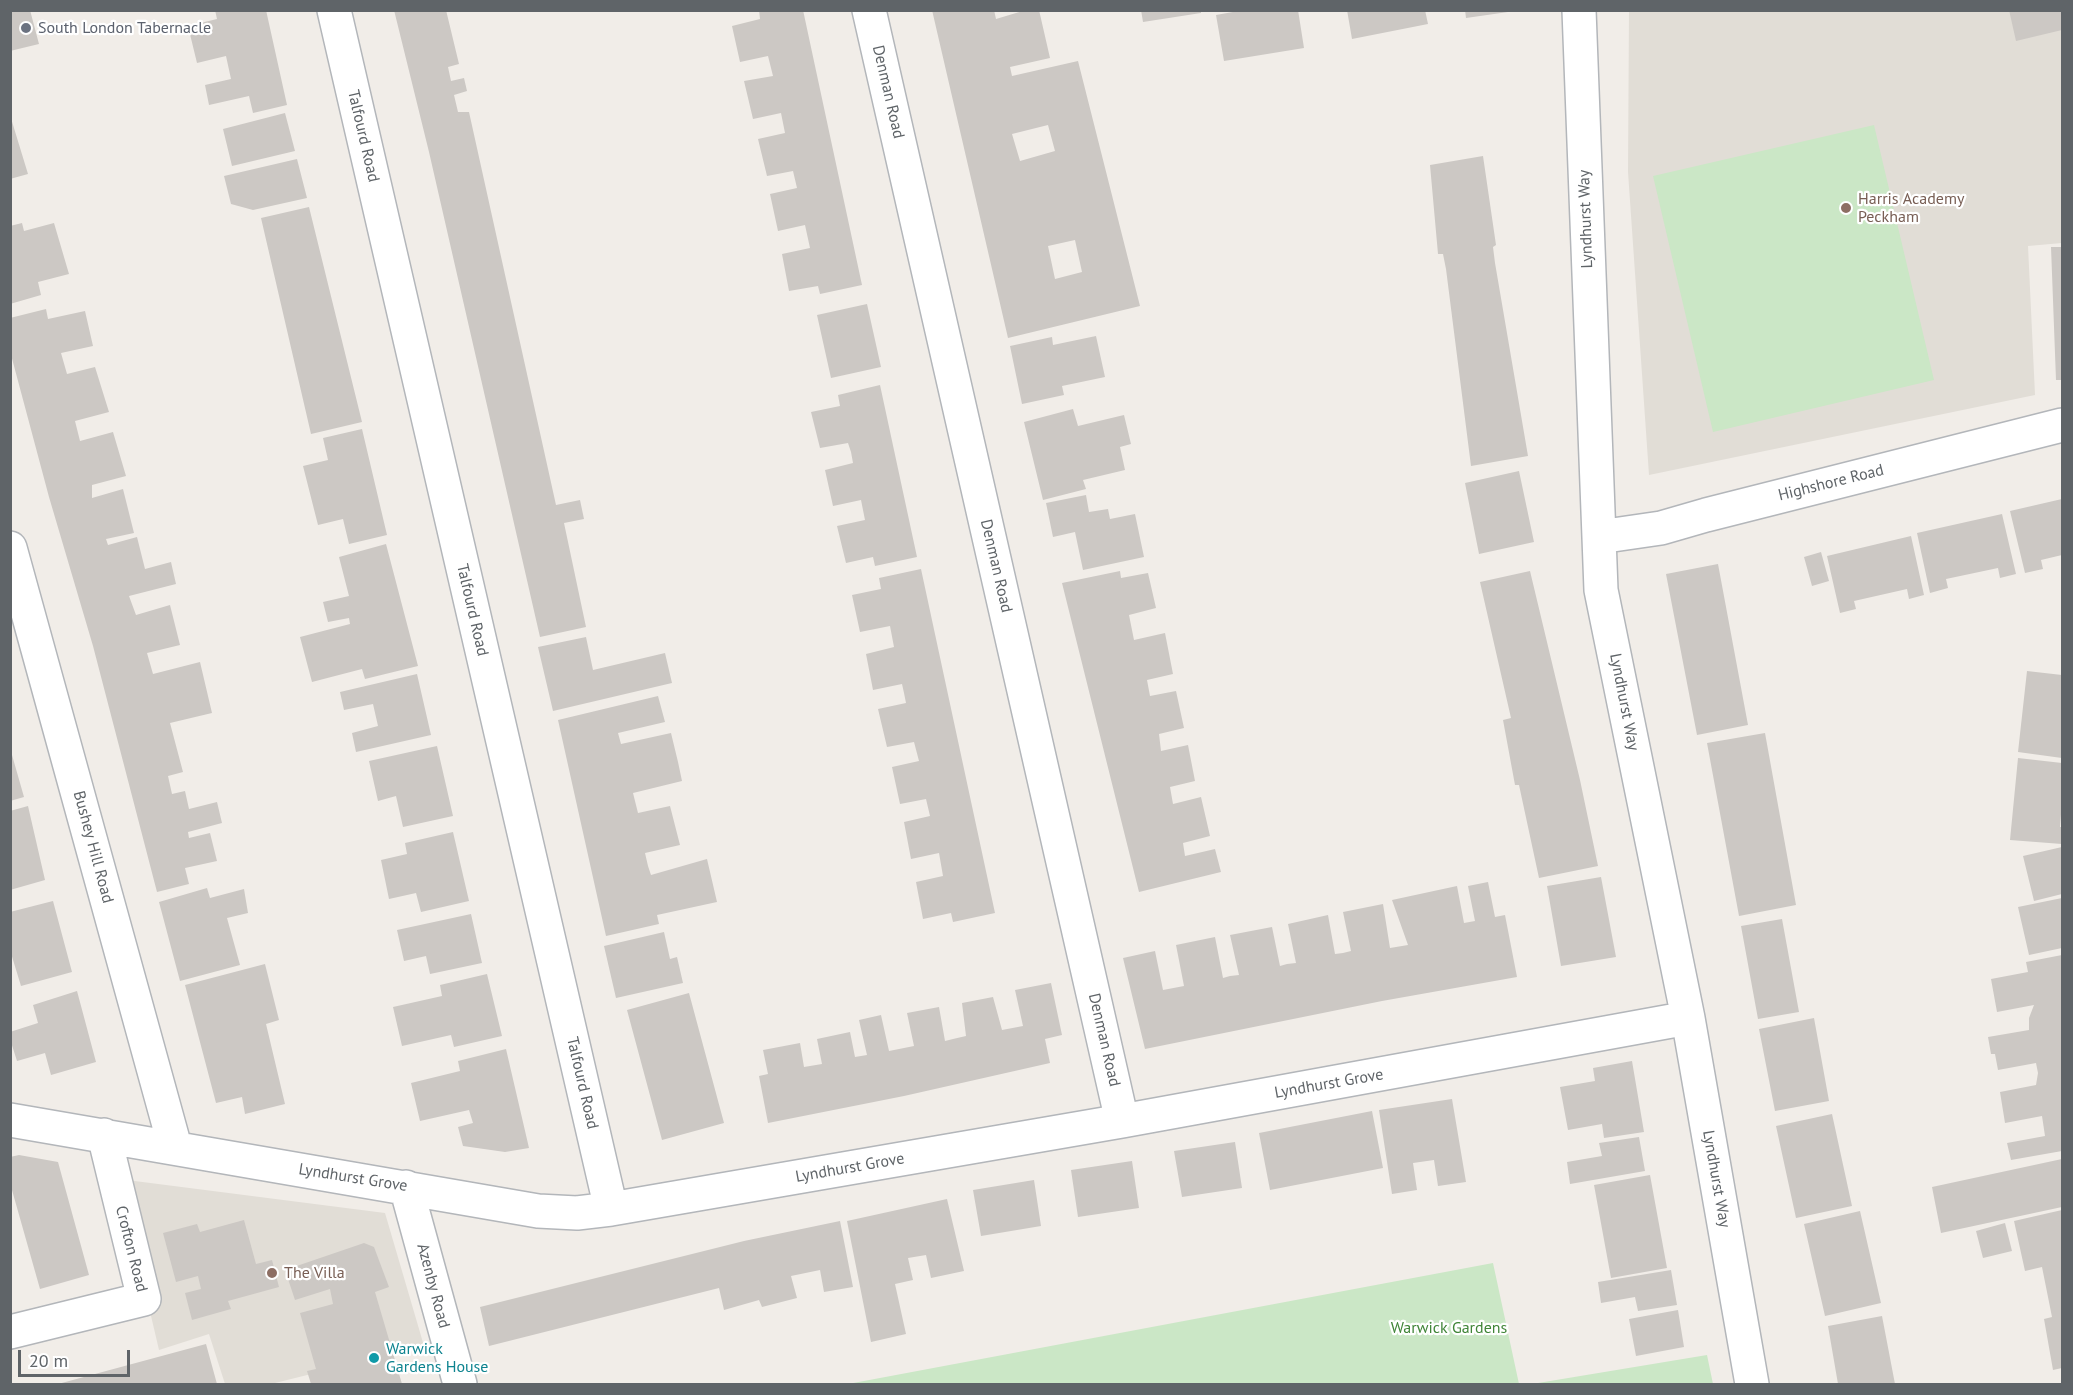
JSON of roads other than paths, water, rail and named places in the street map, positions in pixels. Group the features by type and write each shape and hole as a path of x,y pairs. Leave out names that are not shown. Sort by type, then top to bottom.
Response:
{"street":[{"name":"Talfourd Road","path":"333,10 611,1209"},
{"name":"Denman Road","path":"869,10 1122,1122"},
{"name":"Lyndhurst Way","path":"1579,10 1601,590 1688,1018 1752,1384"},
{"name":"Highshore Road","path":"1599,537 1661,528 2062,425"},
{"name":"Bushey Hill Road","path":"10,548 175,1147"},
{"name":"Lyndhurst Grove","path":"10,1120 538,1211 577,1213 1122,1122 1688,1018"},
{"name":"Crofton Road","path":"10,1332 144,1299 104,1135"},
{"name":"Azenby Road","path":"406,1187 460,1384"}],"place":[{"name":"South London Tabernacle","path":"26,28"},
{"name":"Harris Academy Peckham","path":"1846,208"},
{"name":"The Villa","path":"272,1273"},
{"name":"Warwick Gardens House","path":"374,1358"}],"park label":[{"name":"Warwick Gardens","path":"1449,1328"}]}
